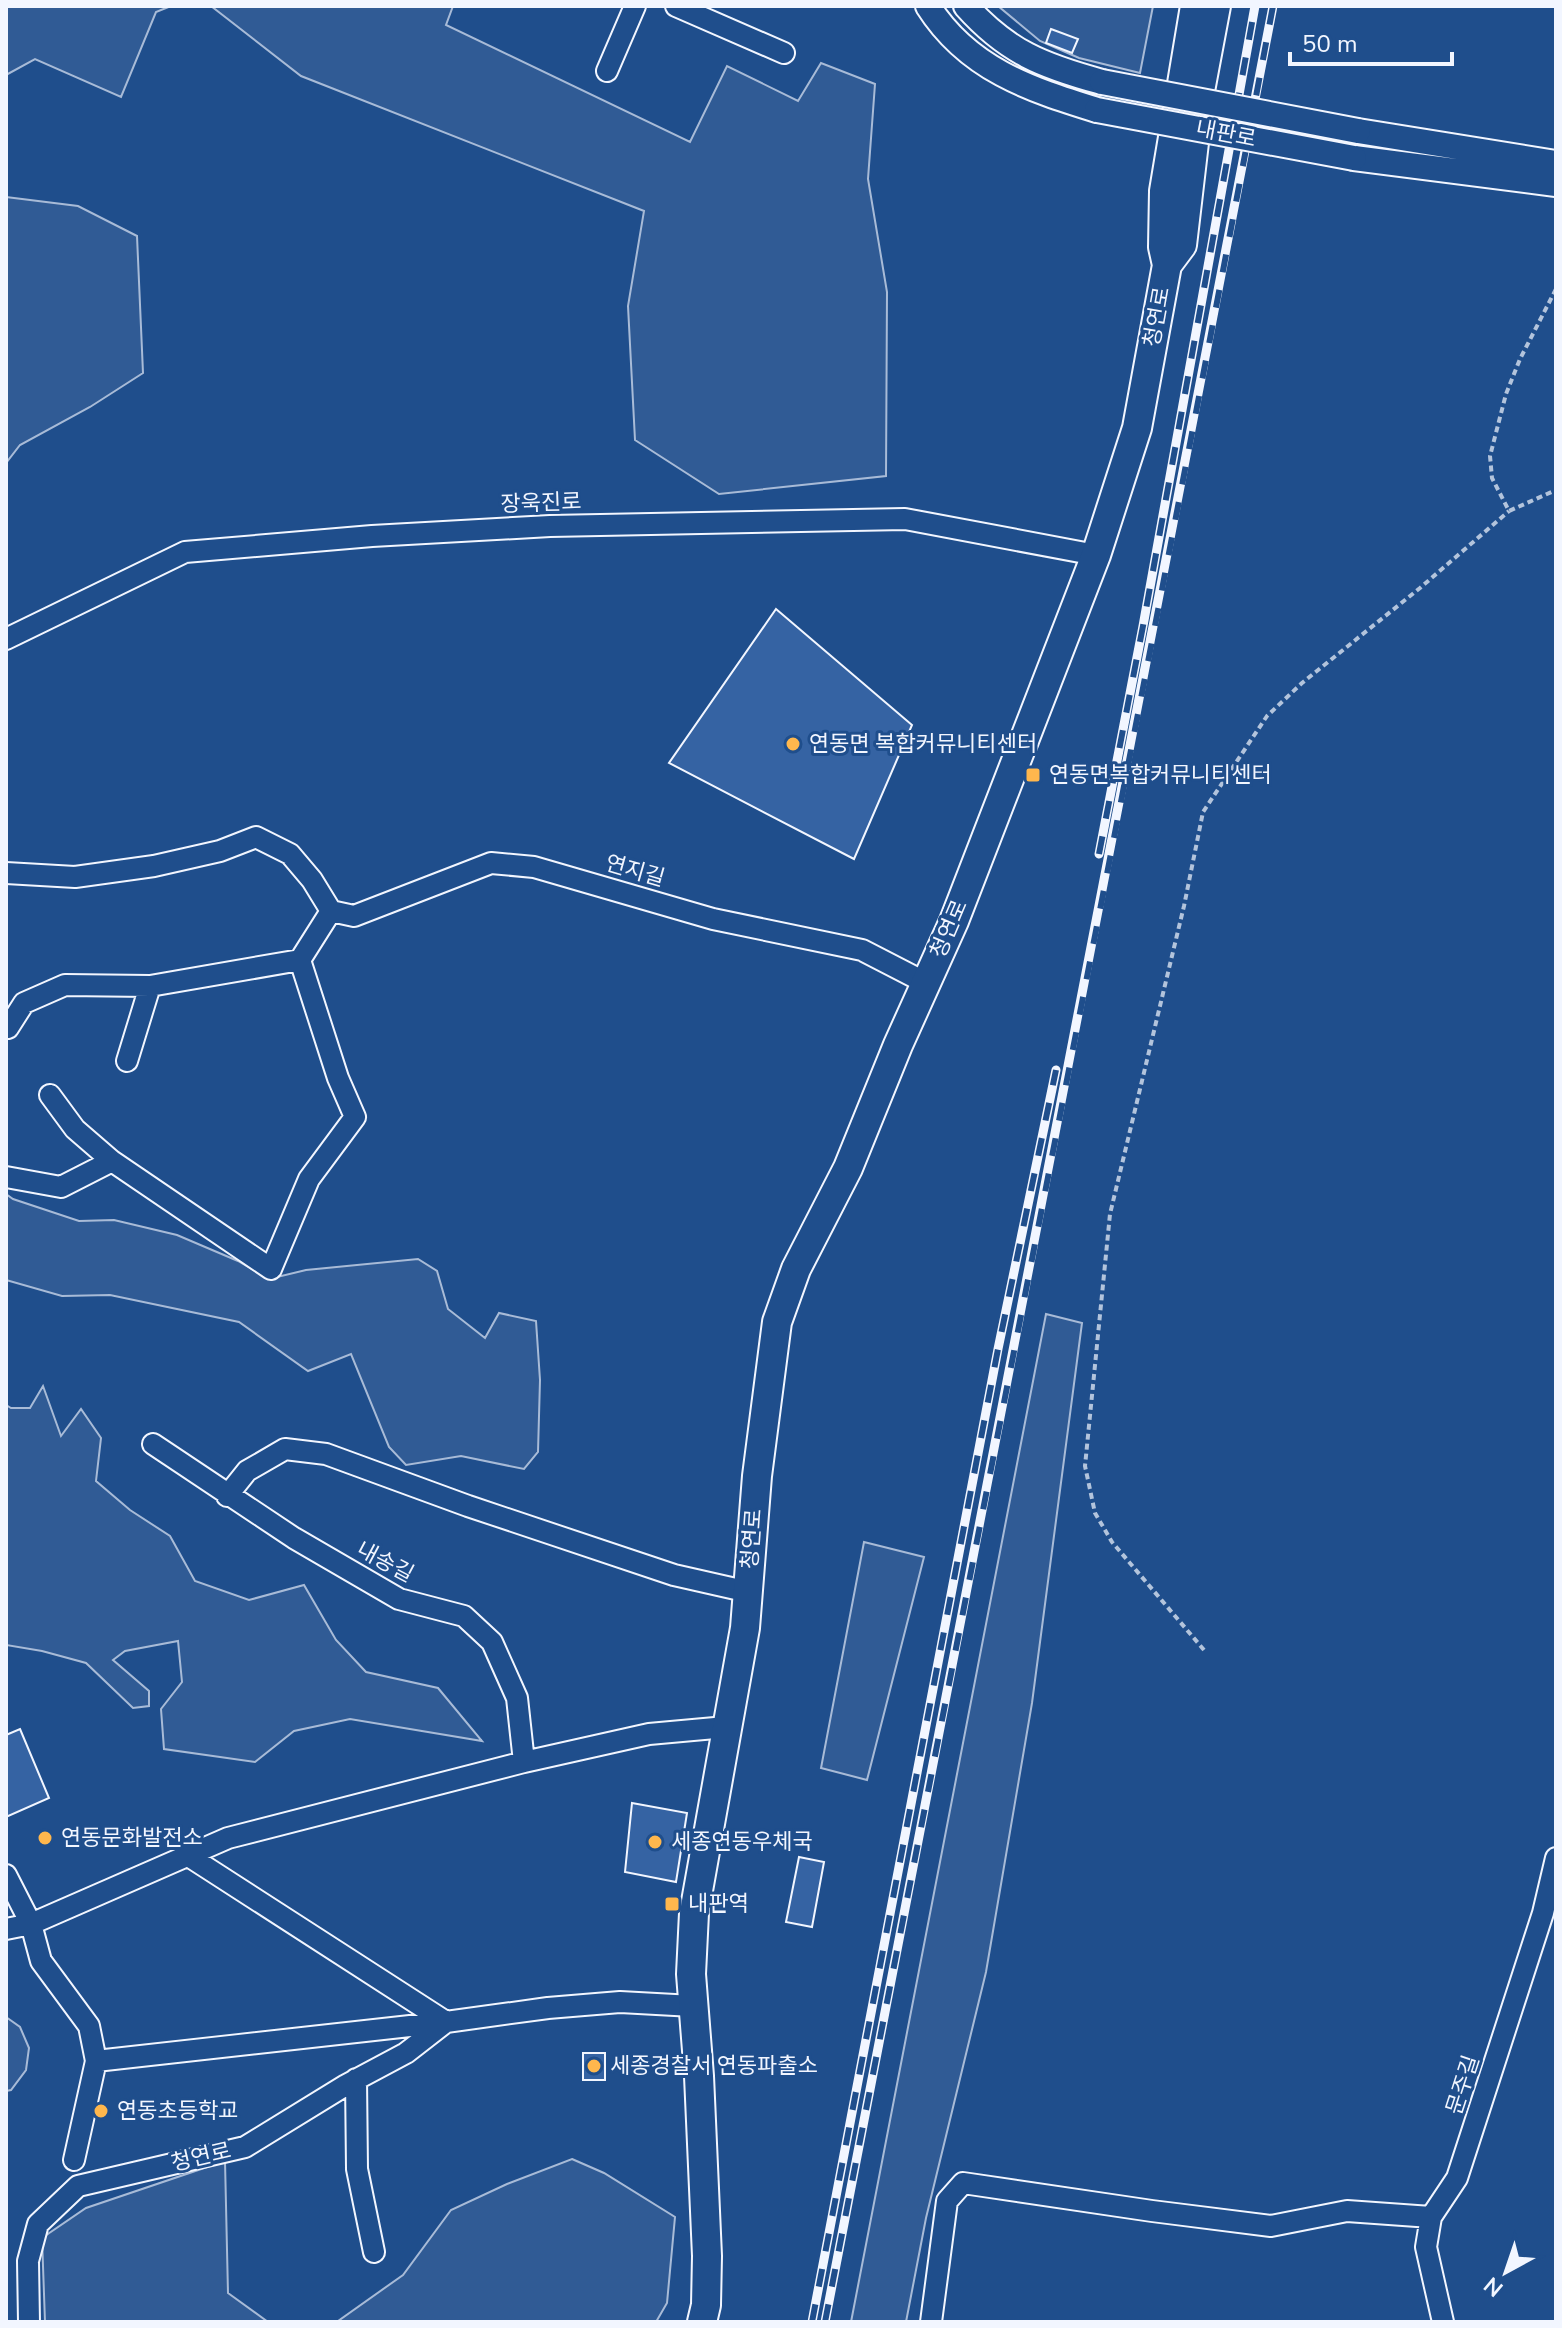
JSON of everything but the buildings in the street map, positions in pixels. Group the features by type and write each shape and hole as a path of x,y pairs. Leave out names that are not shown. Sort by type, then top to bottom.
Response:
{"main road":[{"name":"청연로","path":"702,2322 706,2305 707,2256 693,2006 694,1913 745,1628 757,1476 777,1322 796,1269 848,1168 954,921 1096,555 1137,428 1167,265 1163,247 1164,191 1195,6"},
{"name":"청연로","path":"1167,265 1182,245 1200,91 1216,6"}],"street":[{"path":"607,71 635,6"},
{"path":"676,6 784,53"},
{"name":"내판로","path":"928,6 937,20 978,61 1013,80 1097,110 1354,158 1490,164 1556,163"},
{"name":"내판로","path":"966,6 988,31 1021,54 1066,72 1102,82 1358,131 1556,184"},
{"name":"장욱진로","path":"6,639 185,552 372,536 597,525 905,519 1096,555"},
{"path":"6,873 75,877 154,866 220,851 256,837 290,854 312,880 331,911 300,960 150,986 65,985 24,1003 8,1028"},
{"name":"연지길","path":"331,911 354,916 491,863 534,867 713,919 862,950 926,983"},
{"path":"50,1095 75,1129 112,1161 271,1269 309,1179 355,1117 338,1078 300,960"},
{"path":"127,1061 150,986"},
{"path":"6,1177 61,1187 112,1161"},
{"name":"내송길","path":"153,1444 227,1496 399,1599 464,1616 492,1642 517,1698 524,1762"},
{"name":"청연로","path":"227,1496 247,1471 285,1449 326,1454 468,1506 674,1575 749,1592"},
{"path":"6,1929 31,1924 228,1838 524,1762 649,1734 726,1727"},
{"path":"187,1855 446,2022"},
{"name":"문주길","path":"1443,2322 1426,2247 1431,2217 1457,2178 1543,1913 1556,1858"},
{"path":"6,1875 31,1924 41,1961 89,2026 96,2061 74,2160"},
{"name":"청연로","path":"96,2061 548,2008 620,2002 693,2006"},
{"name":"청연로","path":"29,2322 28,2261 38,2224 78,2186 245,2147 356,2079 406,2053 446,2022"},
{"path":"356,2079 357,2169 374,2252"},
{"path":"931,2322 947,2201 963,2183 1271,2226 1347,2211 1431,2217"}],"path":[{"path":"1509,511 1492,478 1490,456 1506,394 1520,359 1556,289"},
{"path":"1204,1650 1112,1542 1095,1513 1085,1466 1110,1214 1184,906 1203,812 1267,716 1302,683 1509,511 1556,490"}],"shaded area":[{"path":"6,6 171,6 156,12 121,97 35,59 6,75"},
{"path":"211,6 453,6 446,25 690,142 727,66 798,101 821,63 875,84 868,179 887,292 886,476 719,494 635,440 628,306 644,211 301,76"},
{"path":"998,6 1153,6 1140,73 1079,58 1040,41"},
{"path":"6,197 78,206 137,236 143,373 90,407 20,445 6,463"},
{"path":"6,1194 79,1221 114,1220 177,1235 238,1261 269,1279 306,1270 418,1259 437,1271 448,1309 485,1338 499,1313 536,1321 540,1380 538,1452 524,1469 461,1456 406,1465 389,1447 351,1354 308,1371 239,1322 110,1295 62,1296 6,1280"},
{"path":"1046,1314 1082,1323 1032,1703 986,1972 926,2218 906,2322 851,2322"},
{"path":"43,1386 61,1436 81,1409 101,1438 96,1481 130,1510 170,1536 195,1581 249,1600 304,1585 336,1640 366,1672 438,1688 482,1741 350,1719 294,1731 255,1762 164,1749 161,1709 182,1682 178,1641 125,1651 113,1660 149,1691 149,1706 133,1708 86,1663 6,1645 6,1405 30,1408"},
{"path":"864,1542 924,1557 867,1780 821,1768"},
{"path":"6,2017 20,2027 29,2048 26,2070 11,2090 6,2091"},
{"path":"572,2159 604,2173 675,2217 667,2303 656,2322 332,2322 338,2321 403,2275 451,2210"},
{"path":"225,2161 228,2293 268,2322 45,2322 42,2238 86,2208"}],"railway":[{"path":"1099,854 1255,6"},
{"path":"825,2322 1273,6"},
{"path":"812,2322 998,1349 1056,1070"}],"place":[{"name":"연동면 복합커뮤니티센터","path":"793,744"},
{"name":"연동면복합커뮤니티센터","path":"1033,775"},
{"name":"연동문화발전소","path":"45,1838"},
{"name":"세종연동우체국","path":"655,1842"},
{"name":"내판역","path":"672,1904"},
{"name":"세종경찰서 연동파출소","path":"594,2066"},
{"name":"연동초등학교","path":"101,2111"}]}
